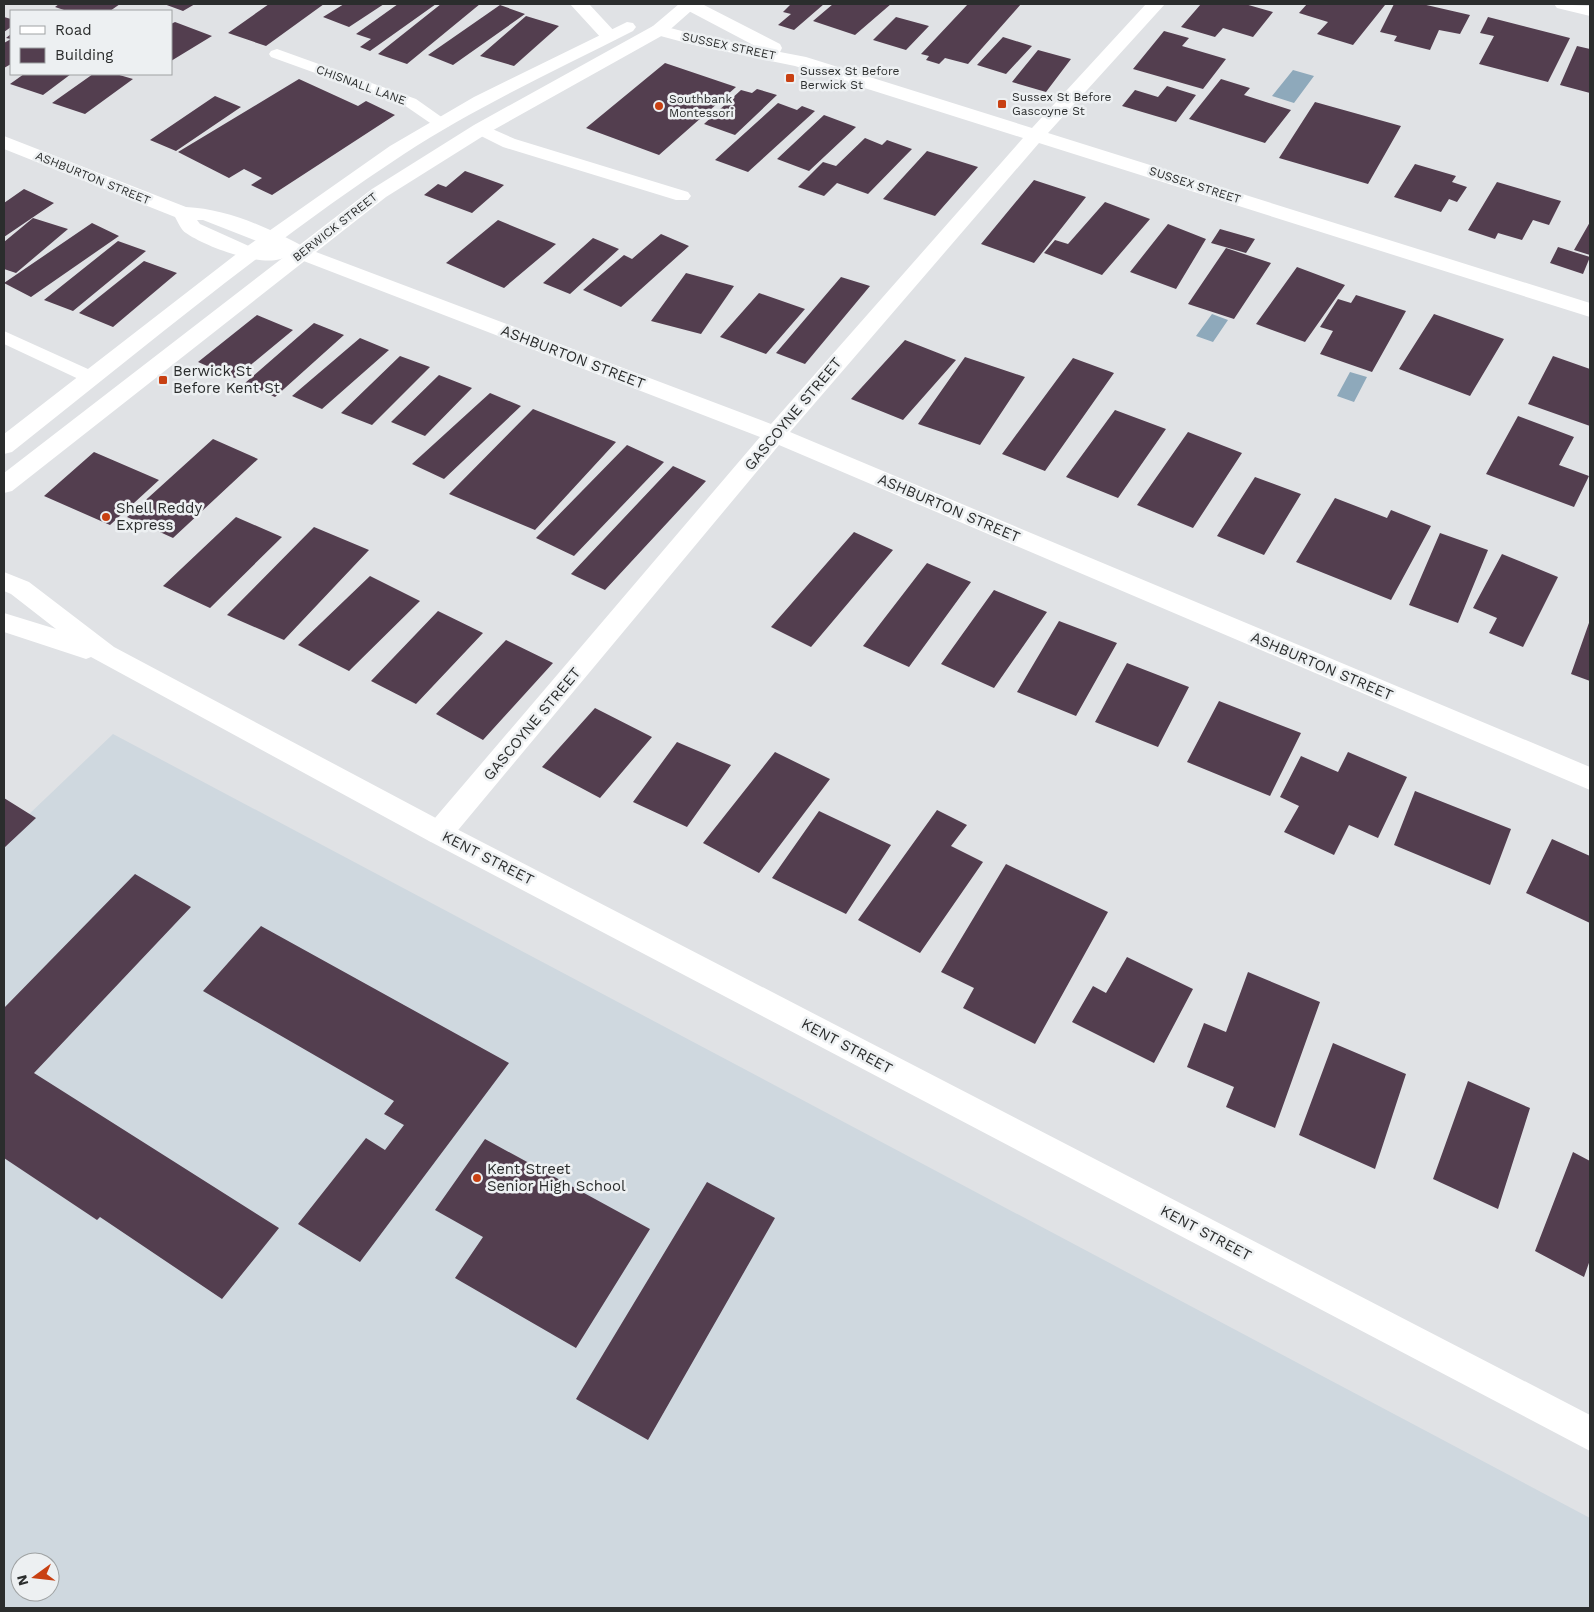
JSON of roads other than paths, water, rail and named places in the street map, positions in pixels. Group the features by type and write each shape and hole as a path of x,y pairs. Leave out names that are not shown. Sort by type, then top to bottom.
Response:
{"street":[{"path":"579,4 609,36"},
{"name":"BERWICK STREET","path":"4,446 270,237 398,149 466,108 609,36 644,19 690,4"},
{"name":"BERWICK STREET","path":"4,485 379,193 480,128 659,30 690,4"},
{"name":"SUSSEX STREET","path":"690,4 799,61"},
{"name":"GASCOYNE STREET","path":"440,833 776,435 1034,134 1156,4"},
{"path":"1563,4 1590,11"},
{"name":"SUSSEX STREET","path":"659,30 694,40 799,61 1590,310"},
{"name":"ASHBURTON STREET","path":"4,142 183,213 206,214 270,237 300,254 776,435 1590,779"},
{"name":"ASHBURTON STREET","path":"183,213 192,228 222,243 249,253 300,254"},
{"name":"KENT STREET","path":"4,581 20,588 105,654 440,833 1590,1434"},
{"name":"KENT STREET","path":"4,622 105,654"}],"lane":[{"name":"CHISNALL LANE","path":"277,54 410,102 442,123"},
{"path":"480,128 509,143 682,196"},
{"path":"4,337 92,378"}],"water":[{"path":"1293,70 1314,76 1294,103 1272,96"},
{"path":"1212,314 1228,320 1213,342 1196,336"},
{"path":"1350,372 1367,377 1354,402 1337,396"}],"place":[{"name":"Sussex St Before Berwick St","path":"790,78"},
{"name":"Sussex St Before Gascoyne St","path":"1002,104"},
{"name":"Southbank Montessori","path":"659,106"},
{"name":"Berwick St Before Kent St","path":"163,380"},
{"name":"Shell Reddy Express","path":"106,517"},
{"name":"Kent Street Senior High School","path":"477,1178"}]}
